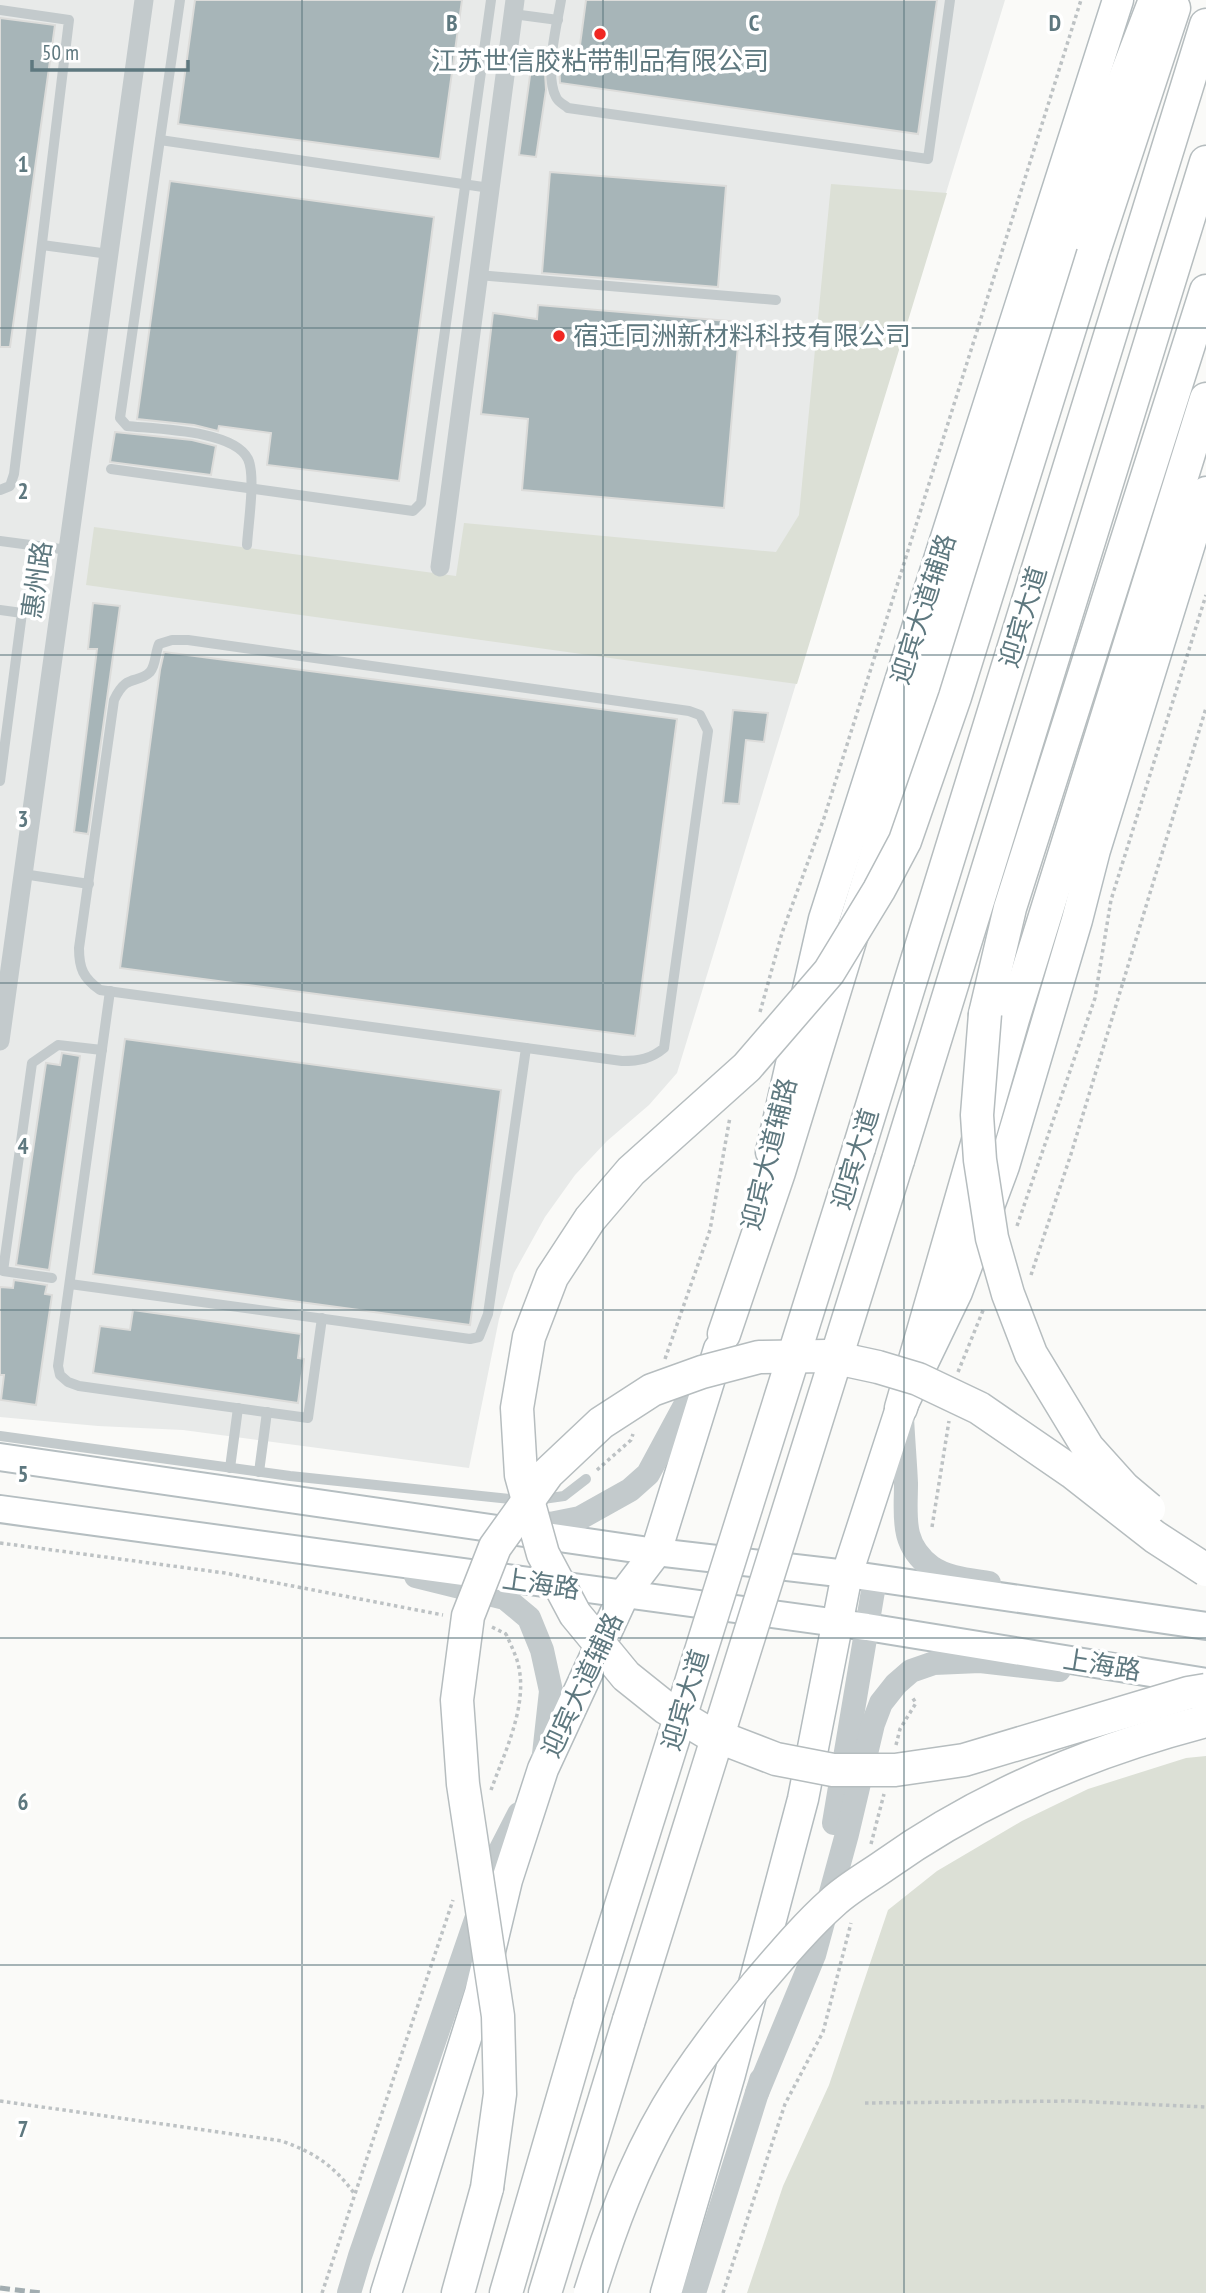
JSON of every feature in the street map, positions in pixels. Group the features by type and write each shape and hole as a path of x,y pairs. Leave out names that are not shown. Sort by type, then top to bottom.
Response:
{"highway":[{"path":"724,1334 779,1172 1017,397 1097,151 1156,0"},
{"path":"1176,0 1093,254 955,697 905,841 880,890 829,972 747,1067 631,1171 590,1219 552,1277 529,1337 517,1408 521,1475 543,1555 575,1614 626,1676 666,1708 706,1732 776,1759 833,1770 895,1770 964,1760 1206,1686"},
{"name":"迎宾大道","path":"506,2293 590,2004 859,1148 1206,25"},
{"name":"迎宾大道","path":"545,2293 1206,162"},
{"path":"1206,291 1010,908 985,1014 976,1115 992,1238 1008,1294 1031,1354 1088,1448 1124,1488 1206,1552"},
{"path":"901,1408 1013,1019 1206,399"},
{"path":"458,2293 486,2188 500,2094 498,2016 462,1772 457,1700 468,1616 495,1547 548,1473 601,1423 652,1390 702,1372 759,1357 827,1356 918,1379 979,1408 1072,1472 1155,1537 1206,1570"},
{"path":"590,2293 628,2184 667,2108 723,2026 774,1964 833,1902 909,1848 982,1805 1041,1775 1144,1737 1206,1721"}],"main road":[{"name":"迎宾大道辅路","path":"386,2293 480,1993 507,1880 542,1769 624,1594 656,1552 724,1334 781,1111 824,919 1118,0"},
{"path":"666,2293 730,2074 853,1625 861,1577 901,1408 957,1292 1003,1166 1077,920 1095,850 1206,492"},
{"name":"上海路","path":"0,1457 258,1483 656,1552 861,1577 1206,1625"},
{"name":"上海路","path":"0,1509 853,1625 1206,1686"}],"street":[{"name":"惠州路","path":"0,1041 144,0"},
{"path":"440,567 514,7"},
{"path":"258,1483 457,1515 550,1524 580,1518 630,1490 648,1474 724,1334"},
{"path":"901,1408 906,1482 904,1525 914,1549 932,1568 958,1577 1206,1625"},
{"path":"250,1544 395,1571 505,1598 529,1618 542,1650 551,1691 542,1769 499,1853 349,2293"},
{"path":"694,2293 807,1934 836,1811 853,1625"},
{"path":"757,2093 814,1955 873,1724 881,1703 911,1671 934,1663 980,1661 1206,1686"}],"lane":[{"path":"180,0 120,418 127,425 219,437 238,447 248,459 251,489 247,545"},
{"path":"111,469 413,511 421,503 491,0"},
{"path":"561,0 551,74 552,88 557,100 568,108 928,159 950,0"},
{"path":"514,7 558,20"},
{"path":"0,10 69,20 14,474 10,486 0,490"},
{"path":"160,141 490,188"},
{"path":"42,245 109,254"},
{"path":"478,275 776,300"},
{"path":"0,541 68,550"},
{"path":"0,610 22,613 0,781"},
{"path":"172,640 188,640 689,711 700,715 708,731 664,1048 654,1057 638,1061 100,990 90,983 81,971 79,948 89,884 114,699 120,687 131,679 146,675 153,667 159,644 172,640"},
{"path":"23,874 89,884"},
{"path":"110,991 58,1366 60,1375 79,1386 308,1418 322,1318"},
{"path":"52,1278 3,1271 32,1063 58,1045 102,1050"},
{"path":"70,1284 470,1339 479,1337 488,1314 526,1048"},
{"path":"230,1468 238,1408"},
{"path":"258,1483 267,1412"},
{"path":"0,1436 230,1468 258,1483 544,1500 564,1496 586,1479"}],"path":[{"path":"757,1022 782,933 824,818 1081,0"},
{"path":"1017,1226 1095,998 1111,901 1206,595"},
{"path":"1029,1280 1071,1154 1206,708"},
{"path":"662,1368 710,1230 732,1111"},
{"path":"956,1383 958,1370 988,1299"},
{"path":"917,1553 936,1542 931,1525 951,1409"},
{"path":"586,1479 631,1440 636,1428"},
{"path":"0,1543 225,1573 453,1618"},
{"path":"506,1634 531,1623"},
{"path":"480,1624 506,1634 518,1661 521,1689 515,1721 488,1800"},
{"path":"893,1756 900,1730 916,1703 900,1681"},
{"path":"870,1848 887,1782"},
{"path":"322,2293 456,1891"},
{"path":"723,2293 785,2104 823,2032 853,1914"},
{"path":"0,2101 282,2141 316,2155 332,2168 354,2194"},
{"path":"865,2103 1073,2101 1206,2107"}],"shaded area":[{"path":"0,0 1005,0 677,1073 649,1105 607,1141 575,1175 545,1217 514,1273 499,1319 469,1468 183,1430 0,1417"},
{"path":"831,184 947,193 797,684 86,585 94,527 456,576 464,523 776,552 799,515"},
{"path":"1206,1756 1206,2293 747,2293 783,2186 829,2085 888,1910 937,1871 1022,1821 1088,1789 1186,1758"}],"building":[{"path":"195,0 462,0 440,159 178,124"},
{"path":"586,0 937,0 918,134 560,83 559,57 578,60"},
{"path":"0,18 55,25 10,347 0,347"},
{"path":"533,54 544,55 546,90 536,157 519,155"},
{"path":"550,172 726,186 718,287 542,273"},
{"path":"170,181 434,217 399,481 267,465 271,433 219,426 218,431 194,425 137,419"},
{"path":"538,305 740,322 724,508 522,490 528,419 481,414 493,313 537,319"},
{"path":"115,432 192,440 216,446 211,475 110,462"},
{"path":"93,603 120,606 88,834 74,832 97,649 88,649"},
{"path":"164,652 677,719 635,1036 120,968"},
{"path":"733,710 768,713 764,742 746,740 739,804 723,803"},
{"path":"125,1039 501,1090 470,1325 93,1274"},
{"path":"62,1053 80,1056 49,1270 16,1265 46,1063 60,1065"},
{"path":"14,1280 47,1285 45,1294 52,1295 36,1405 1,1400 4,1375 0,1375 0,1287 13,1288"},
{"path":"133,1310 301,1334 298,1358 304,1359 298,1403 93,1373 100,1326 130,1330"}],"railway":[{"path":"0,2288 41,2293"}],"place":[{"name":"江苏世信胶粘带制品有限公司","path":"600,34"},
{"name":"宿迁同洲新材料科技有限公司","path":"559,336"}]}
